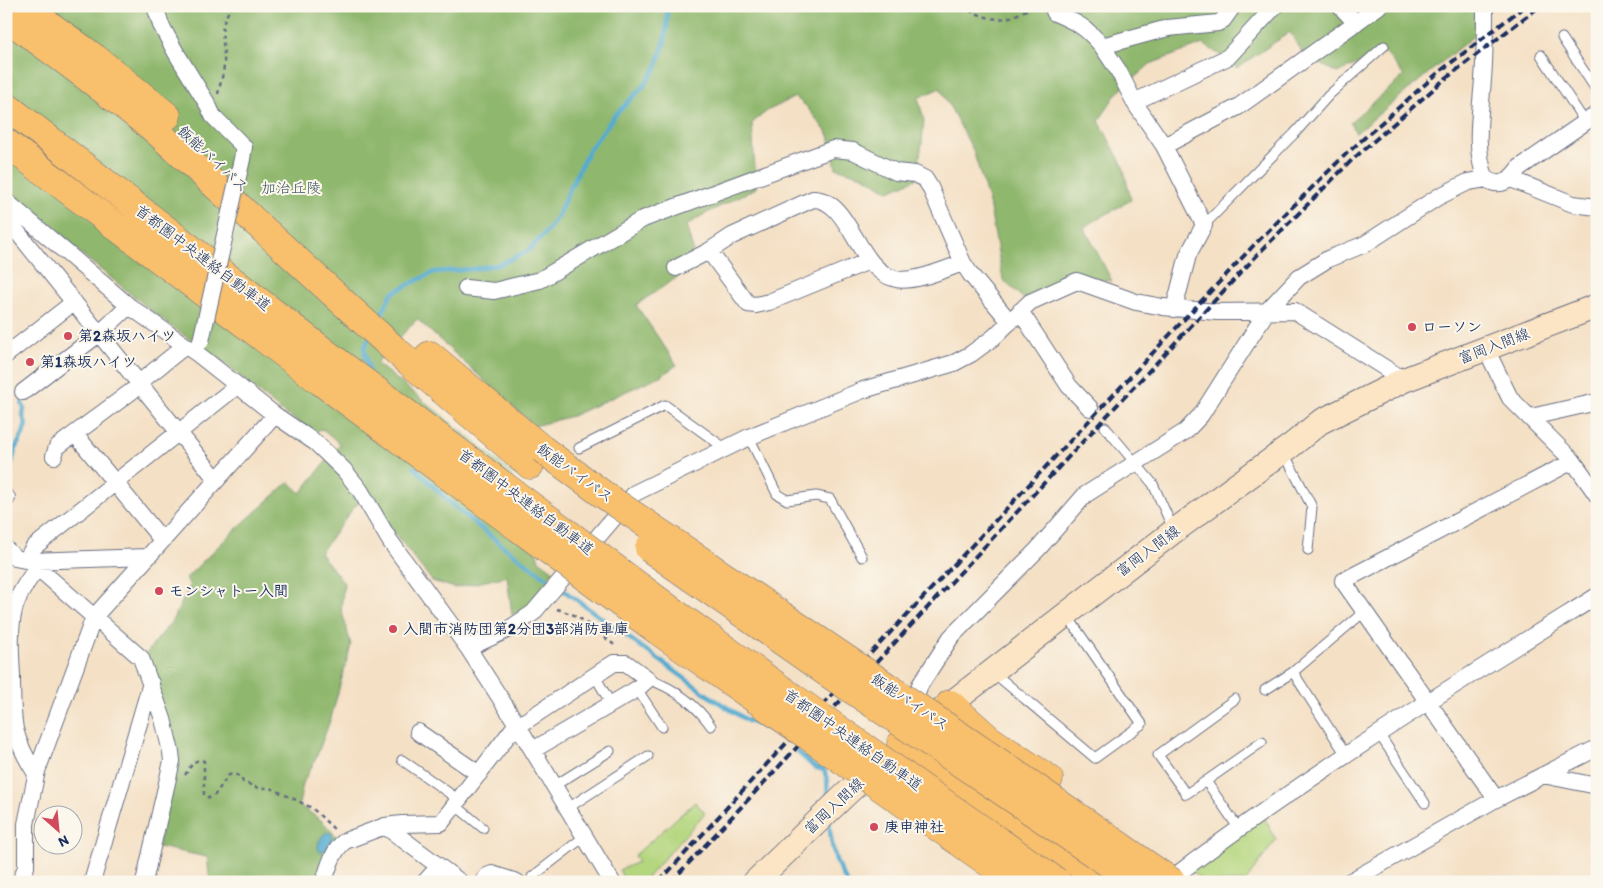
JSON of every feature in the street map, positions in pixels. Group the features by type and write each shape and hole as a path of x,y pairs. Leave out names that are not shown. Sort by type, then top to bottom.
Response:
{"highway":[{"name":"飯能バイパス","path":"24,6 95,58 166,115 342,291"},
{"name":"飯能バイパス","path":"6,17 154,130 536,457 818,666 1136,882"},
{"name":"首都圏中央連絡自動車道","path":"6,106 327,370 658,631 1016,882"},
{"name":"首都圏中央連絡自動車道","path":"6,143 1057,882"},
{"name":"飯能バイパス","path":"536,457 604,495 1001,763 1172,882"},
{"path":"950,704 989,740 1049,779 1168,862 1188,882"},
{"path":"906,741 1103,882"}],"main road":[{"name":"富岡入間線","path":"755,882 829,810 950,704 1174,531 1320,422 1404,380 1597,306"}],"street":[{"path":"155,6 175,51 213,116 244,147 200,348"},
{"path":"1052,6 1055,13 1079,23 1102,46 1118,70 1134,102 1164,146 1204,225 1188,255 1174,309"},
{"path":"1102,46 1168,28 1218,23 1223,20 1233,6"},
{"path":"1134,102 1228,58 1275,6"},
{"path":"1340,6 1356,22"},
{"path":"1164,146 1238,107 1379,6"},
{"path":"1485,6 1485,47 1479,133 1481,158 1486,179 1492,183 1502,183 1511,179 1518,168 1591,118"},
{"path":"466,288 494,291 540,280 643,219 833,149 854,151 896,172 915,174 925,179 963,263 971,275 1015,316 1069,386 1090,408"},
{"path":"906,741 904,729 920,685 952,637 1038,549 1085,495 1186,431 1201,415 1267,311 1299,277 1328,259 1365,244 1438,197 1468,182 1486,179"},
{"path":"1511,179 1573,204 1597,207"},
{"path":"676,268 709,251 732,236 813,199 822,199 837,211 869,261 883,274 897,280 915,278 963,263"},
{"path":"6,202 129,306 185,346 200,348 237,386 316,443 344,470 360,490 390,541 468,648 533,750 612,882"},
{"path":"6,218 100,333 178,434 217,480"},
{"path":"709,251 748,304 756,305 769,302 869,261"},
{"path":"468,648 509,629 533,613 635,493 749,437 863,390 954,363 994,338 1030,302 1078,281 1136,302 1174,309 1217,312 1295,311 1404,380"},
{"path":"6,355 74,302"},
{"path":"23,392 100,333 129,306"},
{"path":"54,456 57,447 140,385 145,378 185,346"},
{"path":"1486,349 1510,398 1573,461 1597,495"},
{"path":"144,882 172,761 172,752 151,683 141,658 34,564 30,553 34,547 116,484 237,386"},
{"path":"1531,418 1597,402"},
{"path":"20,882 26,867 26,824 36,774 94,618 275,415"},
{"path":"76,434 162,540"},
{"path":"1496,800 1343,581 1573,461"},
{"path":"6,549 15,558 34,564 148,557"},
{"path":"34,564 13,612 11,649 12,702 16,730 25,758 36,774"},
{"path":"1167,882 1239,829 1346,755 1428,701 1597,596"},
{"path":"324,882 330,863 341,844 345,841 385,826 441,823 512,730 614,663 626,663 643,684 533,750"},
{"path":"92,882 151,683"},
{"path":"418,732 479,774"},
{"path":"1348,882 1496,800 1597,748"},
{"path":"1544,775 1597,786"},
{"path":"385,826 460,882"},
{"path":"425,882 439,866"},
{"path":"483,882 487,876 492,874 525,880"}],"lane":[{"path":"1562,38 1597,90"},
{"path":"1204,225 1330,95 1384,46"},
{"path":"1541,55 1591,118"},
{"path":"579,448 665,405 726,449"},
{"path":"1105,427 1153,484 1174,531"},
{"path":"749,437 777,494 787,500 816,496 830,500 862,557"},
{"path":"1283,451 1312,508 1308,550"},
{"path":"1265,690 1293,672 1365,611"},
{"path":"992,672 1095,758 1142,724 1066,614"},
{"path":"1293,672 1346,755"},
{"path":"595,676 611,704"},
{"path":"662,727 643,684 657,682 683,697 702,713 711,726"},
{"path":"1235,699 1158,755 1186,794 1262,742"},
{"path":"1379,734 1425,803"},
{"path":"554,786 610,752"},
{"path":"568,808 648,756"},
{"path":"402,760 457,802 483,828"},
{"path":"1206,781 1239,829"},
{"path":"525,880 585,836"}],"path":[{"path":"213,116 224,63 221,33 228,12 233,6"},
{"path":"963,6 989,19 997,20 1014,16 1034,6"},
{"path":"541,603 577,616 623,652 622,663"},
{"path":"166,784 179,781 185,776 191,766 200,759 205,763 204,796 206,798 214,796 229,775 236,774 241,777 243,782 258,788 270,788 312,808 345,841"},
{"path":"1579,882 1597,877"}],"green space":[{"name":"加治丘陵","path":"6,6 1474,6 1477,33 1356,133 1350,122 1404,76 1385,52 1337,73 1303,54 1290,32 1237,68 1203,44 1150,64 1116,94 1099,121 1123,166 1131,200 1084,227 1112,281 1082,278 1024,299 1003,280 989,203 973,150 940,88 918,98 924,120 916,179 889,191 863,176 836,168 829,135 806,106 795,97 767,111 752,123 756,188 701,216 686,226 693,250 679,276 636,305 677,365 662,375 572,416 534,426 417,319 376,363 511,473 539,560 554,571 531,605 512,615 507,576 455,588 432,581 389,526 370,494 354,507 320,553 344,583 341,608 351,645 331,718 316,758 303,783 299,805 322,821 340,840 319,882 210,882 207,857 158,847 172,778 145,655 172,621 190,586 186,578 234,531 289,482 301,493 340,444 324,430 319,429 316,433 281,411 228,366 168,324 6,193"},
{"path":"695,802 705,813 643,882 626,882 619,870 638,862 634,856"},
{"path":"1264,817 1276,840 1245,882 1204,882 1190,869"}],"water":[{"path":"327,832 332,834 333,838 327,849 320,852 319,841"}],"waterway":[{"path":"377,323 392,293 434,272 474,269 500,264 528,251 548,230 559,213 589,150 615,115 643,87 656,68 664,44 667,26 667,6"},
{"path":"369,338 364,348 369,371"},
{"path":"6,485 16,447 26,424 22,403"},
{"path":"414,467 450,503 504,547 709,696 748,721 771,729 779,736"},
{"path":"798,752 814,767 824,770 827,779 828,800"},
{"path":"829,821 834,853 839,868 847,882"}],"railway":[{"path":"659,882 764,767 1254,245 1346,154 1439,72 1525,6"},
{"path":"671,882 1261,251 1352,160 1445,79 1540,6"}],"place":[{"name":"ローソン","path":"1412,327"},
{"name":"第2森坂ハイツ","path":"68,336"},
{"name":"第1森坂ハイツ","path":"30,362"},
{"name":"モンシャトー入間","path":"159,591"},
{"name":"入間市消防団第2分団3部消防車庫","path":"393,629"},
{"name":"庚申神社","path":"874,827"}]}
